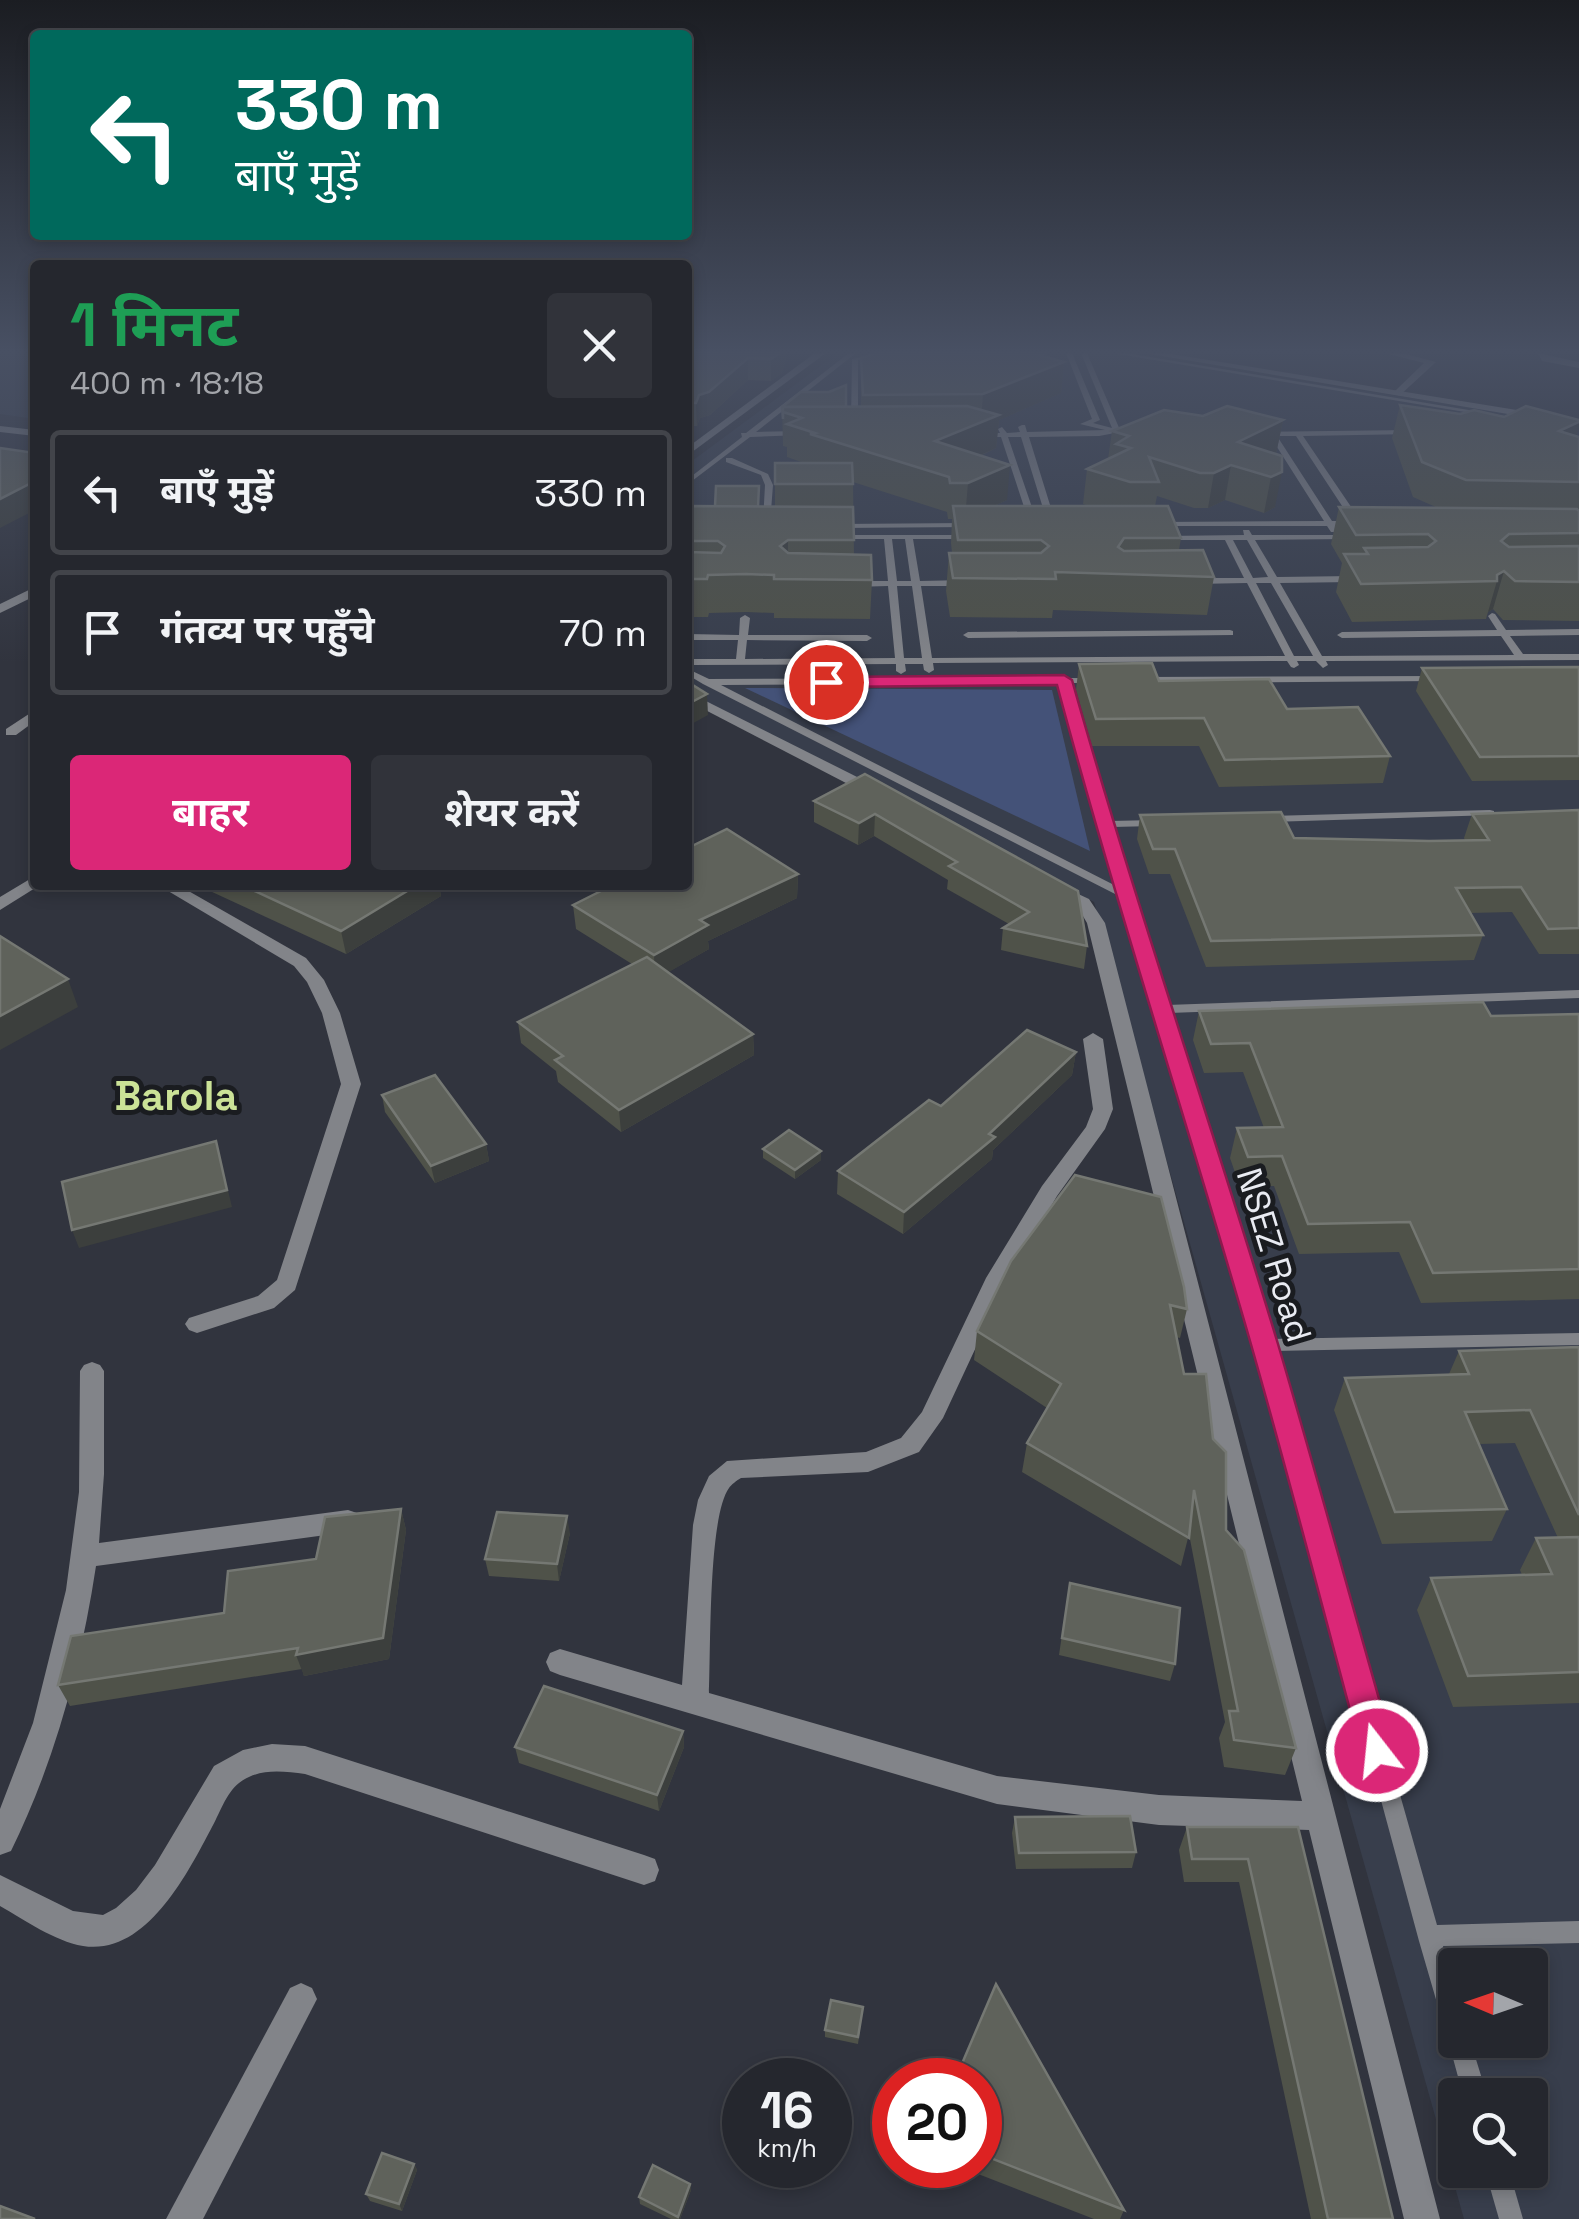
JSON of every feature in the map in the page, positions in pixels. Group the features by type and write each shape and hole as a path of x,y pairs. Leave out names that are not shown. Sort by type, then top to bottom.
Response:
{"street":[{"path":"0,594 30,579"},
{"path":"0,610 30,594"},
{"path":"697,689 1082,903 1096,923 1422,2219"},
{"path":"11,732 30,718"},
{"path":"0,905 30,885"},
{"path":"175,890 300,962 315,980 331,1013 351,1084 287,1284 266,1302 196,1324"},
{"path":"695,1701 706,1534 710,1502 719,1480 736,1468 868,1462 910,1445 932,1418 994,1284 1049,1191 1095,1128 1103,1109 1093,1039"},
{"path":"0,1840 35,1763 76,1601 90,1508 92,1371"},
{"path":"82,1556 357,1520"},
{"path":"560,1662 997,1790 1159,1810 1321,1816"},
{"path":"0,1890 85,1931 117,1930 142,1910 224,1776 244,1761 272,1755 304,1760 644,1870"},
{"path":"184,2219 300,1999"}],"lane":[{"path":"692,479 718,457"},
{"path":"1011,457 1038,537"},
{"path":"1032,457 1056,537"},
{"path":"1287,457 1339,537"},
{"path":"1150,538 1367,537 1313,457"},
{"path":"730,460 757,470 768,480 766,532"},
{"path":"1018,477 1039,477"},
{"path":"1146,524 1376,523"},
{"path":"1014,524 1071,524"},
{"path":"1164,524 1170,538"},
{"path":"1242,524 1330,679"},
{"path":"938,525 938,537"},
{"path":"824,526 976,525"},
{"path":"747,527 766,532 786,527"},
{"path":"836,537 988,537"},
{"path":"888,537 903,682"},
{"path":"909,537 932,681"},
{"path":"1228,538 1302,679"},
{"path":"1175,582 1364,579"},
{"path":"840,584 984,584"},
{"path":"1492,616 1521,658"},
{"path":"740,662 745,618"},
{"path":"1342,635 1579,632"},
{"path":"968,635 1230,633"},
{"path":"1095,634 1105,662"},
{"path":"692,637 867,638"},
{"path":"692,662 1579,657"},
{"path":"1123,680 1445,678"},
{"name":"NSEZ Road","path":"1064,680 1123,894 1163,1009 1264,1345 1438,1969"},
{"path":"697,689 1103,680"},
{"path":"697,689 1123,894"},
{"path":"1244,820 1500,813"},
{"path":"1106,824 1165,822"},
{"path":"1163,1009 1579,994"},
{"path":"1264,1345 1579,1339"},
{"path":"1428,1936 1579,1932"},
{"path":"1502,2188 1511,2219"}],"shaded area":[{"path":"698,457 1579,457 1579,2219 1464,2219 1455,2188 1548,2188 1548,2078 1438,2078 1438,2126 1094,902 692,698 692,461"},
{"path":"745,688 1052,690 1090,851"}],"building":[{"path":"0,457 30,457 30,484 0,499"},
{"path":"883,457 984,457 1010,465 968,483 950,483 949,477"},
{"path":"1113,457 1282,457 1282,472 1271,477 1231,465 1214,473 1200,473 1149,457 1159,482 1130,482 1087,469"},
{"path":"1420,457 1579,457 1579,482 1466,480 1422,462"},
{"path":"775,463 852,463 853,484 775,484"},
{"path":"716,486 759,486 758,507 715,506"},
{"path":"692,506 853,507 854,540 788,540 780,546 788,553 871,555 872,580 774,579 774,575 746,574 692,579 692,552 721,553 725,546 718,541 692,541"},
{"path":"953,506 1168,506 1181,538 1124,538 1118,547 1124,551 1203,550 1214,577 1055,572 1056,579 953,578 949,553 1041,553 1049,546 1041,540 958,540"},
{"path":"1339,507 1577,509 1579,533 1509,534 1501,541 1509,547 1579,546 1579,582 1515,581 1504,571 1497,575 1497,581 1361,584 1344,554 1368,554 1364,548 1428,547 1436,541 1428,534 1356,535"},
{"path":"1152,663 1159,681 1269,679 1287,709 1358,707 1390,756 1225,760 1204,718 1096,719 1079,664"},
{"path":"1579,667 1579,756 1480,757 1422,668"},
{"path":"692,685 707,694 692,702"},
{"path":"865,774 1078,891 1087,946 1003,928 1029,912 949,866 957,862 875,814 859,823 814,801"},
{"path":"1579,810 1579,928 1548,929 1521,887 1456,888 1483,935 1211,941 1175,849 1153,849 1140,815 1281,812 1294,838 1429,841 1489,840 1472,814"},
{"path":"727,829 798,874 700,920 708,925 654,955 573,905 603,890 692,890 692,846"},
{"path":"253,890 409,890 341,931"},
{"path":"0,936 68,979 0,1016"},
{"path":"647,957 753,1034 619,1110 555,1060 563,1056 518,1022"},
{"path":"1483,1002 1491,1016 1579,1014 1579,1269 1433,1273 1410,1222 1308,1224 1282,1156 1248,1157 1237,1128 1283,1127 1250,1043 1211,1044 1199,1011"},
{"path":"1027,1030 1076,1052 989,1134 995,1137 904,1212 838,1171 929,1100 941,1106"},
{"path":"435,1075 486,1144 431,1166 382,1095"},
{"path":"789,1130 821,1151 795,1170 763,1149"},
{"path":"216,1141 227,1190 72,1230 62,1182"},
{"path":"1075,1175 1161,1197 1187,1309 1170,1305 1184,1374 1206,1374 1213,1439 1226,1452 1226,1530 1244,1550 1296,1748 1234,1740 1229,1711 1238,1711 1194,1490 1189,1538 1027,1443 1061,1384 977,1331 1011,1261"},
{"path":"1579,1347 1579,1515 1530,1410 1465,1412 1507,1509 1395,1512 1345,1378 1469,1374 1459,1351"},
{"path":"401,1509 383,1638 296,1655 298,1648 58,1685 71,1636 224,1613 228,1571 316,1559 325,1517"},
{"path":"497,1512 567,1516 557,1564 485,1559"},
{"path":"1579,1537 1579,1672 1468,1676 1431,1578 1552,1574 1536,1538"},
{"path":"1070,1583 1180,1608 1175,1664 1062,1638"},
{"path":"544,1686 683,1731 657,1795 515,1747"},
{"path":"1130,1816 1136,1852 1019,1853 1015,1817"},
{"path":"1187,1827 1298,1827 1393,2219 1328,2219 1248,1859 1192,1859"},
{"path":"996,1984 1124,2210 1002,2163 1002,2058 964,2058"},
{"path":"831,2000 863,2007 858,2037 825,2030"},
{"path":"382,2153 414,2164 399,2204 366,2194"},
{"path":"653,2165 690,2184 678,2217 639,2197"},
{"path":"0,2206 35,2219 0,2219"}],"district":[{"name":"Barola","path":"176,1096"}],"route":[{"path":"826,682 1064,680 1123,894 1163,1009 1264,1345 1377,1751"}]}
